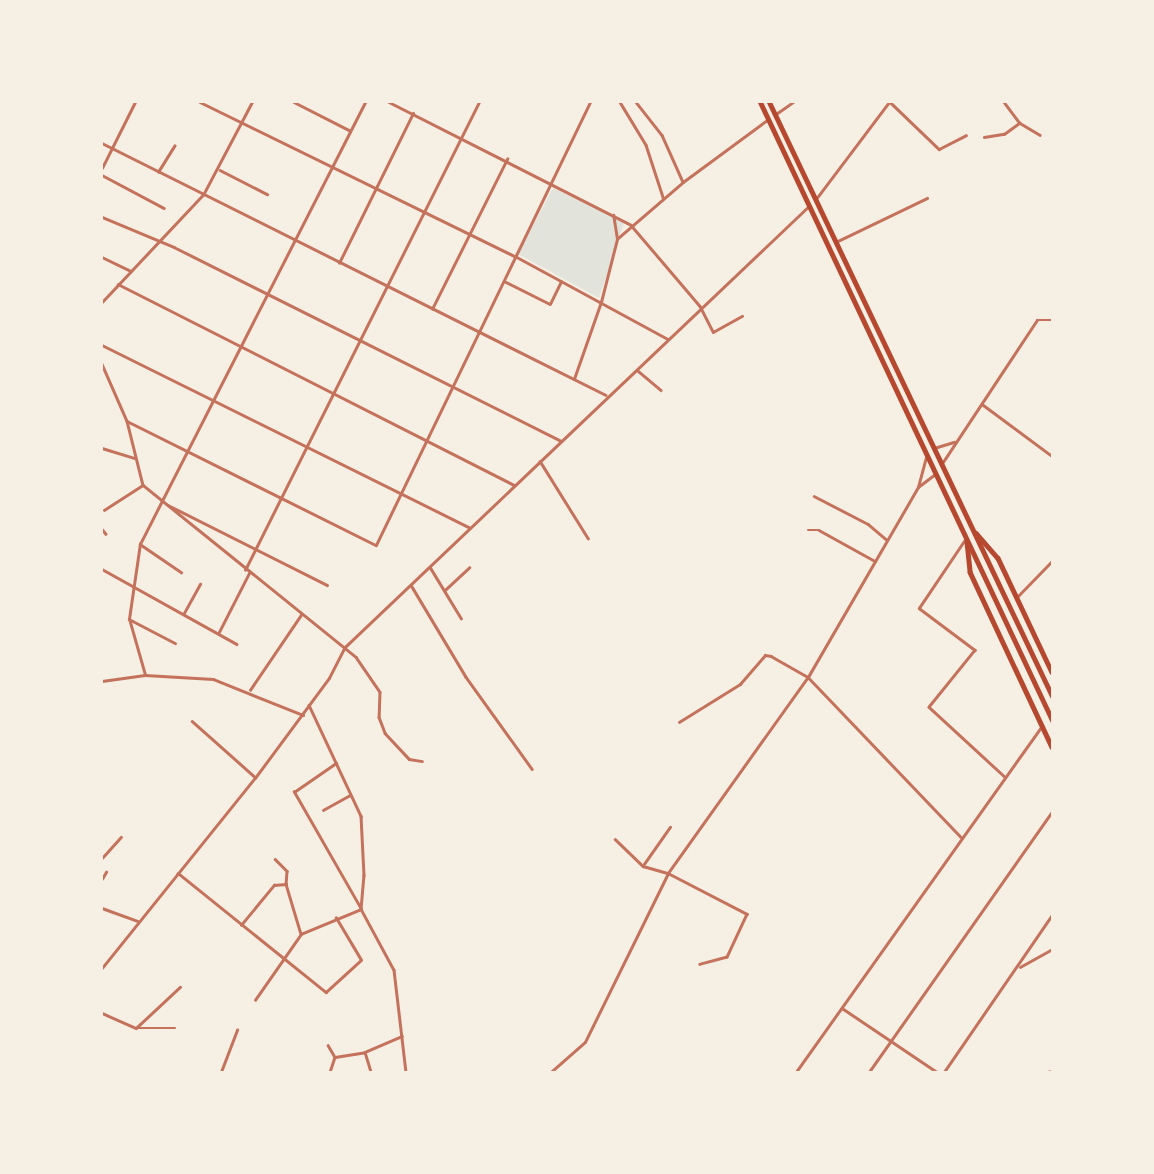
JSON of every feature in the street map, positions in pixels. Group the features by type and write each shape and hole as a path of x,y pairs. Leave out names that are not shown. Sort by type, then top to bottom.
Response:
{"highway":[{"path":"760,102 1052,720"},
{"path":"769,102 1052,696"}],"main road":[{"path":"973,530 998,558 1052,672"},
{"path":"966,538 970,572 1052,747"}],"street":[{"path":"102,168 135,102"},
{"path":"200,102 515,256 668,339"},
{"path":"102,302 203,195 252,102"},
{"path":"294,102 349,130"},
{"path":"145,675 129,619 140,544 237,344 365,102"},
{"path":"389,102 507,159 631,225 700,306 713,332 742,316"},
{"path":"245,570 479,102"},
{"path":"127,421 376,545 590,102"},
{"path":"620,102 646,145 663,198"},
{"path":"636,102 662,135 683,182"},
{"path":"617,239 683,182 793,102"},
{"path":"816,199 889,102 939,149 966,135"},
{"path":"1004,102 1020,122 1040,135"},
{"path":"339,263 413,113"},
{"path":"984,137 1004,134 1020,122"},
{"path":"102,143 607,396"},
{"path":"158,172 174,146"},
{"path":"432,310 507,159"},
{"path":"219,169 267,194"},
{"path":"102,175 164,208"},
{"path":"836,242 928,198"},
{"path":"102,968 303,715 344,648 700,306 809,206"},
{"path":"573,379 601,302 617,239 613,215"},
{"path":"102,217 264,292 561,440"},
{"path":"102,257 131,271"},
{"path":"502,280 550,304 561,281"},
{"path":"118,284 514,485"},
{"path":"942,464 1037,320 1052,320"},
{"path":"102,345 212,397 469,527"},
{"path":"102,364 127,421 143,485 344,648 380,692 379,717 386,733 409,759 422,761"},
{"path":"636,369 661,390"},
{"path":"981,404 1052,456"},
{"path":"934,448 954,442"},
{"path":"102,448 135,458"},
{"path":"551,1073 593,1030 639,924 668,873 808,677 918,487 927,458"},
{"path":"540,461 588,538"},
{"path":"918,487 934,474"},
{"path":"104,510 143,485"},
{"path":"814,496 868,524 887,540"},
{"path":"162,502 257,546 327,585"},
{"path":"102,529 106,534"},
{"path":"808,530 819,530 875,561"},
{"path":"966,538 919,608 975,650 929,707 1005,776"},
{"path":"140,544 181,572"},
{"path":"1017,597 1052,561"},
{"path":"430,566 461,618"},
{"path":"445,590 469,568"},
{"path":"102,569 237,644"},
{"path":"219,632 249,573"},
{"path":"184,613 200,584"},
{"path":"411,585 466,677 532,769"},
{"path":"250,690 301,615"},
{"path":"129,619 175,643"},
{"path":"679,722 740,684 765,654 808,677 961,836"},
{"path":"102,681 145,675 213,680 250,690 303,715"},
{"path":"309,705 351,795 364,838 361,909"},
{"path":"192,721 255,778"},
{"path":"796,1073 961,836 1042,726"},
{"path":"336,763 294,792 394,970 406,1073"},
{"path":"323,810 351,795"},
{"path":"869,1073 1052,812"},
{"path":"643,866 670,827"},
{"path":"102,858 121,837"},
{"path":"615,839 643,866 668,873 747,914 727,957 700,964"},
{"path":"275,859 288,871 286,884 302,934"},
{"path":"102,879 107,872"},
{"path":"178,873 282,960 326,992 361,960 336,918"},
{"path":"241,925 274,884 286,884"},
{"path":"102,908 138,921"},
{"path":"255,1000 302,934 361,909"},
{"path":"944,1073 1052,915"},
{"path":"1017,969 1052,948"},
{"path":"136,1028 180,987"},
{"path":"842,1009 937,1073"},
{"path":"102,1013 136,1028 175,1028"},
{"path":"221,1073 236,1030"},
{"path":"335,1057 365,1052 402,1036"},
{"path":"328,1045 335,1057 330,1073"},
{"path":"365,1052 371,1073"},
{"path":"1047,1073 1052,1071"}],"shaded area":[{"path":"553,188 624,223 599,298 518,254"}]}
